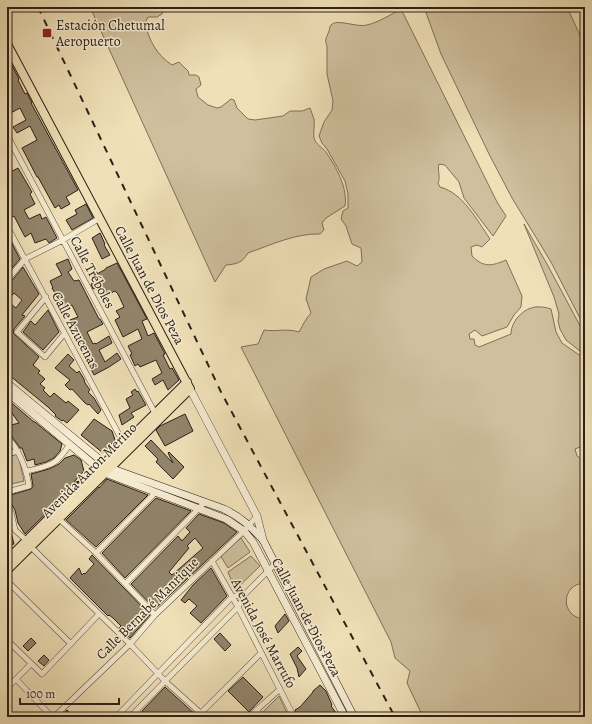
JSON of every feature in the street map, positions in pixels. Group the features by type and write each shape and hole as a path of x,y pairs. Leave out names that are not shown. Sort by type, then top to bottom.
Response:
{"main road":[{"name":"Calle Juan de Dios Peza","path":"7,44 257,516 263,540 352,716"},
{"path":"7,383 105,469 202,505"},
{"name":"Avenida Aaron Merino","path":"8,565 188,385"},
{"path":"7,392 70,444 105,469 156,492 202,505"},
{"name":"Avenida Aaron Merino","path":"29,544 59,519 105,469 124,444 157,417"},
{"name":"Calle Juan de Dios Peza","path":"202,505 236,515 249,525 263,540"},
{"name":"Calle Juan de Dios Peza","path":"202,505 226,518 244,531 253,542 345,717"}],"street":[{"name":"Calle Tréboles","path":"7,135 157,417"},
{"path":"7,280 25,259 63,240 100,218"},
{"name":"Calle Azucenas","path":"7,226 124,444"},
{"path":"46,297 17,332 45,357 64,334"},
{"path":"7,436 18,451 27,471 29,486 7,492"},
{"path":"27,471 50,465 60,459 70,444"},
{"path":"7,454 18,451"},
{"path":"96,553 156,492"},
{"path":"7,504 11,512 15,530 166,681 203,715 261,653"},
{"path":"126,583 202,505"},
{"name":"Calle Bernabé Manrique","path":"53,717 130,644 155,615 244,531 257,516"},
{"path":"59,519 96,553 155,615"},
{"name":"Avenida José Marrufo","path":"212,561 238,607 294,717"},
{"path":"130,717 238,607 246,592 276,564"},
{"path":"7,581 71,644"},
{"path":"116,717 232,597 246,592"},
{"path":"7,640 42,674 99,614"},
{"path":"7,688 31,664"},
{"path":"16,679 53,717"},
{"path":"249,717 280,689"},
{"path":"256,710 262,717"},
{"path":"136,711 142,717"}],"shaded area":[{"path":"90,7 164,7 162,14 157,17 148,17 145,23 151,42 162,57 172,65 179,62 188,71 189,75 196,75 199,77 201,85 196,89 198,97 208,105 217,108 221,107 231,99 234,100 237,108 248,119 255,120 283,116 290,111 302,111 310,108 314,119 314,138 334,164 345,192 345,206 326,218 322,223 324,230 320,234 293,237 248,253 244,259 239,262 226,265 215,282"},
{"path":"424,7 567,7 585,46 585,328 551,262 512,198 489,154 441,54"},
{"path":"401,9 497,202 506,216 493,236 464,198 459,182 445,165 439,164 438,183 440,187 456,195 469,208 490,239 482,247 477,245 471,247 472,256 480,263 488,265 506,260 522,296 521,307 507,327 482,336 475,330 469,334 470,339 474,339 475,345 479,347 511,334 514,324 520,314 530,308 545,307 551,309 556,332 562,343 585,359 585,448 580,447 575,449 577,456 580,458 585,457 585,583 577,585 571,589 567,595 566,601 567,607 571,613 577,617 585,619 585,717 423,717 407,683 410,671 395,658 391,642 241,347 258,344 264,330 290,330 299,332 311,313 306,299 311,277 324,269 347,261 357,266 362,262 361,248 352,244 346,226 341,219 343,211 348,208 348,194 345,181 319,136 324,122 332,110 333,101 327,74 326,40 330,26 334,23 337,22 363,26 380,20"},
{"path":"524,224 585,335 585,355 566,340 560,329 558,321 559,314 554,297"},
{"path":"18,454 24,481 7,485 7,457"},
{"path":"241,538 250,552 228,568 220,555"},
{"path":"251,556 260,566 235,590 228,572"},
{"path":"279,696 289,717 267,717 263,712"}],"building":[{"path":"7,56 25,94 27,93 78,190 66,197 70,204 61,209 59,205 55,208 22,148 37,140 30,126 17,133 13,127 26,120 20,108 7,115"},
{"path":"18,168 32,192 30,194 35,204 24,210 29,219 40,214 42,219 46,217 57,238 49,243 46,239 35,243 31,233 25,237 14,216 12,217 7,208 7,188 12,184 7,174"},
{"path":"86,204 93,218 72,230 66,220 77,214 75,210"},
{"path":"100,233 105,244 104,245 110,255 102,259 92,238"},
{"path":"7,234 20,259 7,274"},
{"path":"68,259 72,269 68,272 74,281 79,280 103,324 87,332 93,344 96,344 109,336 112,343 99,350 105,362 117,353 121,359 94,375 89,365 93,363 85,348 82,349 79,344 81,343 70,320 78,317 72,305 64,309 52,288 50,281 62,275 56,264"},
{"path":"117,263 147,319 142,321 148,336 154,333 165,354 163,355 170,369 172,368 179,380 168,390 163,380 155,385 152,379 162,373 156,360 140,367 138,364 135,366 128,346 142,339 138,329 123,337 115,320 120,317 116,311 124,307 118,294 115,291 107,295 101,287 93,289 91,284 94,283 90,275 97,272 97,274"},
{"path":"23,267 39,294 22,315 25,316 14,329 13,333 39,357 33,365 40,371 38,373 45,379 40,384 45,388 43,390 50,397 54,393 66,403 68,401 79,410 67,423 55,416 56,415 48,407 9,375 11,373 7,370 7,301 7,292 10,288 7,284 10,283","holes":["14,293 22,300 16,308 7,301"]},
{"path":"48,310 59,332 43,350 23,332 31,321 35,325"},
{"path":"68,354 74,360 69,366 77,373 79,371 90,390 88,392 94,398 101,410 98,414 72,389 70,390 65,385 70,380 55,368"},
{"path":"135,389 137,392 138,391 146,405 131,413 134,417 122,425 119,415 130,408 126,399 133,395 131,392"},
{"path":"7,399 62,444 60,451 54,458 35,465 34,459 27,461 22,448 20,448 10,434 7,433 7,430 12,428 11,425 19,423 9,409 7,409"},
{"path":"185,414 193,431 165,446 156,430 160,426"},
{"path":"94,419 112,431 115,440 103,453 81,435"},
{"path":"151,440 173,463 168,453 169,452 184,467 173,479 156,462 158,459 145,446"},
{"path":"74,455 81,460 84,471 73,483 79,481 25,534 18,523 15,510 7,500 7,496 31,489 33,486 31,474 49,469 59,464 65,458"},
{"path":"107,479 148,495 96,547 66,520"},
{"path":"156,498 191,511 125,578 102,553"},
{"path":"199,514 224,523 237,532 155,609 131,584 178,536 182,541 190,532 186,528","holes":["195,538 203,548 172,575 169,572 189,548 187,546"]},
{"path":"7,524 9,524 14,544 7,546"},
{"path":"92,555 150,615 130,638 119,628 121,626 113,618 109,615 108,616 70,578 79,568 82,575 84,573 85,574 94,564 89,559"},
{"path":"211,568 227,596 201,623 190,613 197,606 189,599 185,603 181,600 193,585"},
{"path":"285,614 289,621 278,633 275,626"},
{"path":"220,633 231,645 225,651 214,639"},
{"path":"31,638 36,643 28,651 23,646"},
{"path":"298,647 302,651 297,656 306,669 299,677 297,668 290,654"},
{"path":"44,655 49,660 44,666 38,661"},
{"path":"243,677 263,697 249,712 228,691"},
{"path":"320,685 326,691 332,705 331,706 339,717 298,717 295,710 300,707"},
{"path":"165,687 196,715 194,717 146,717 142,711"},
{"path":"67,710 74,717 60,717"}],"railway":[{"path":"38,7 221,392 395,717"}],"place":[{"name":"Estación Chetumal Aeropuerto","path":"47,33"}]}
